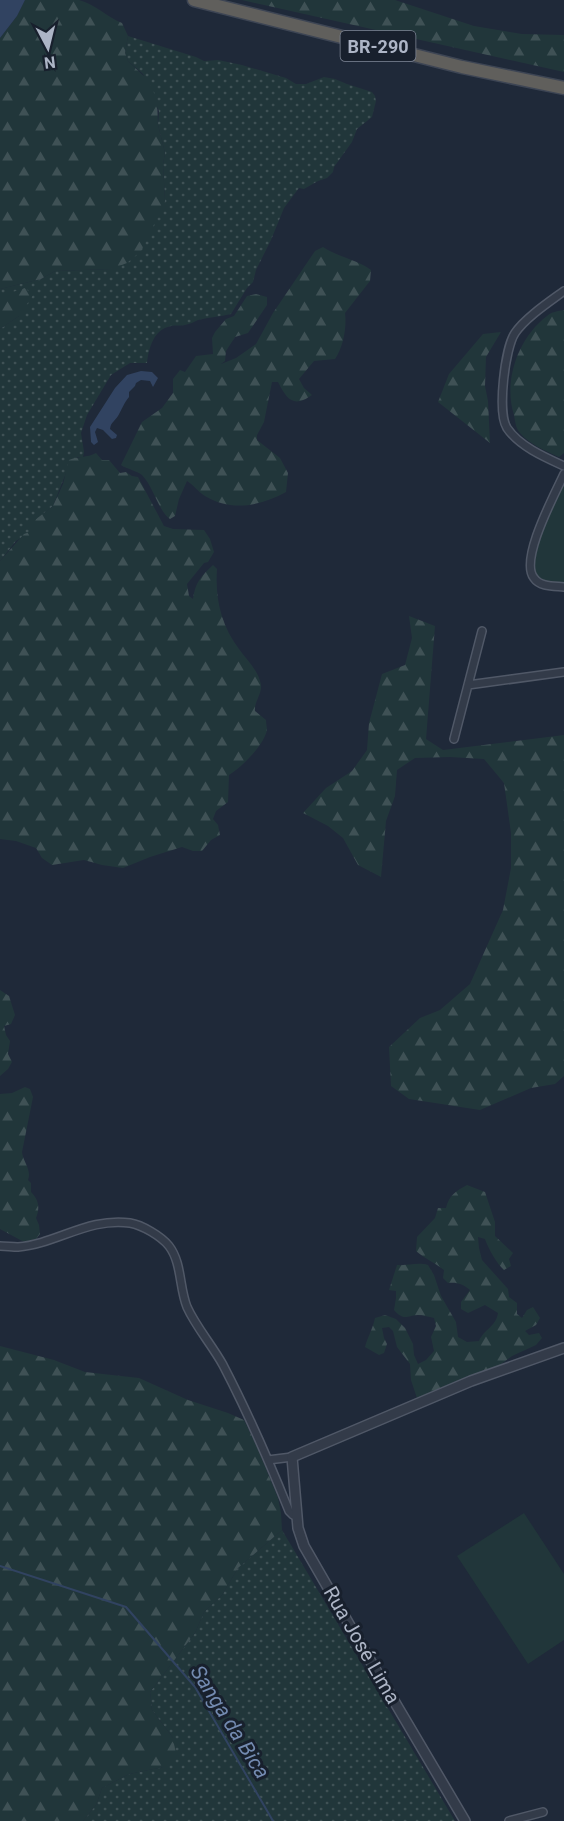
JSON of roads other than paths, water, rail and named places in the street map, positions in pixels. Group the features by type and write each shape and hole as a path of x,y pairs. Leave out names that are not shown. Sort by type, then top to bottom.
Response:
{"highway":[{"name":"BR-290","path":"194,0 462,67 564,88"}],"street":[{"path":"564,291 527,320 514,334 503,375 502,412 506,427 520,441 544,457 564,465"},
{"path":"564,474 534,545 530,571 535,580 547,586 564,587"},
{"path":"454,739 482,631"},
{"path":"468,685 564,672"},
{"path":"0,1246 19,1247 90,1226 114,1222 132,1223 167,1244 174,1254 186,1305 222,1364 259,1437 289,1511 297,1516"},
{"path":"268,1460 292,1457 471,1381 564,1348"},
{"name":"Rua José Lima","path":"292,1457 297,1528 304,1546 465,1821"},
{"path":"509,1821 543,1812"}],"water":[{"path":"0,0 25,0 17,16 0,38"},
{"path":"141,371 152,372 158,378 153,387 150,381 141,380 136,383 111,425 110,429 117,435 116,438 112,439 103,430 97,428 95,432 98,442 94,445 91,442 90,427 115,388 127,375"}],"waterway":[{"name":"Sanga da Bica","path":"0,1566 126,1607 195,1687 273,1821"}]}
